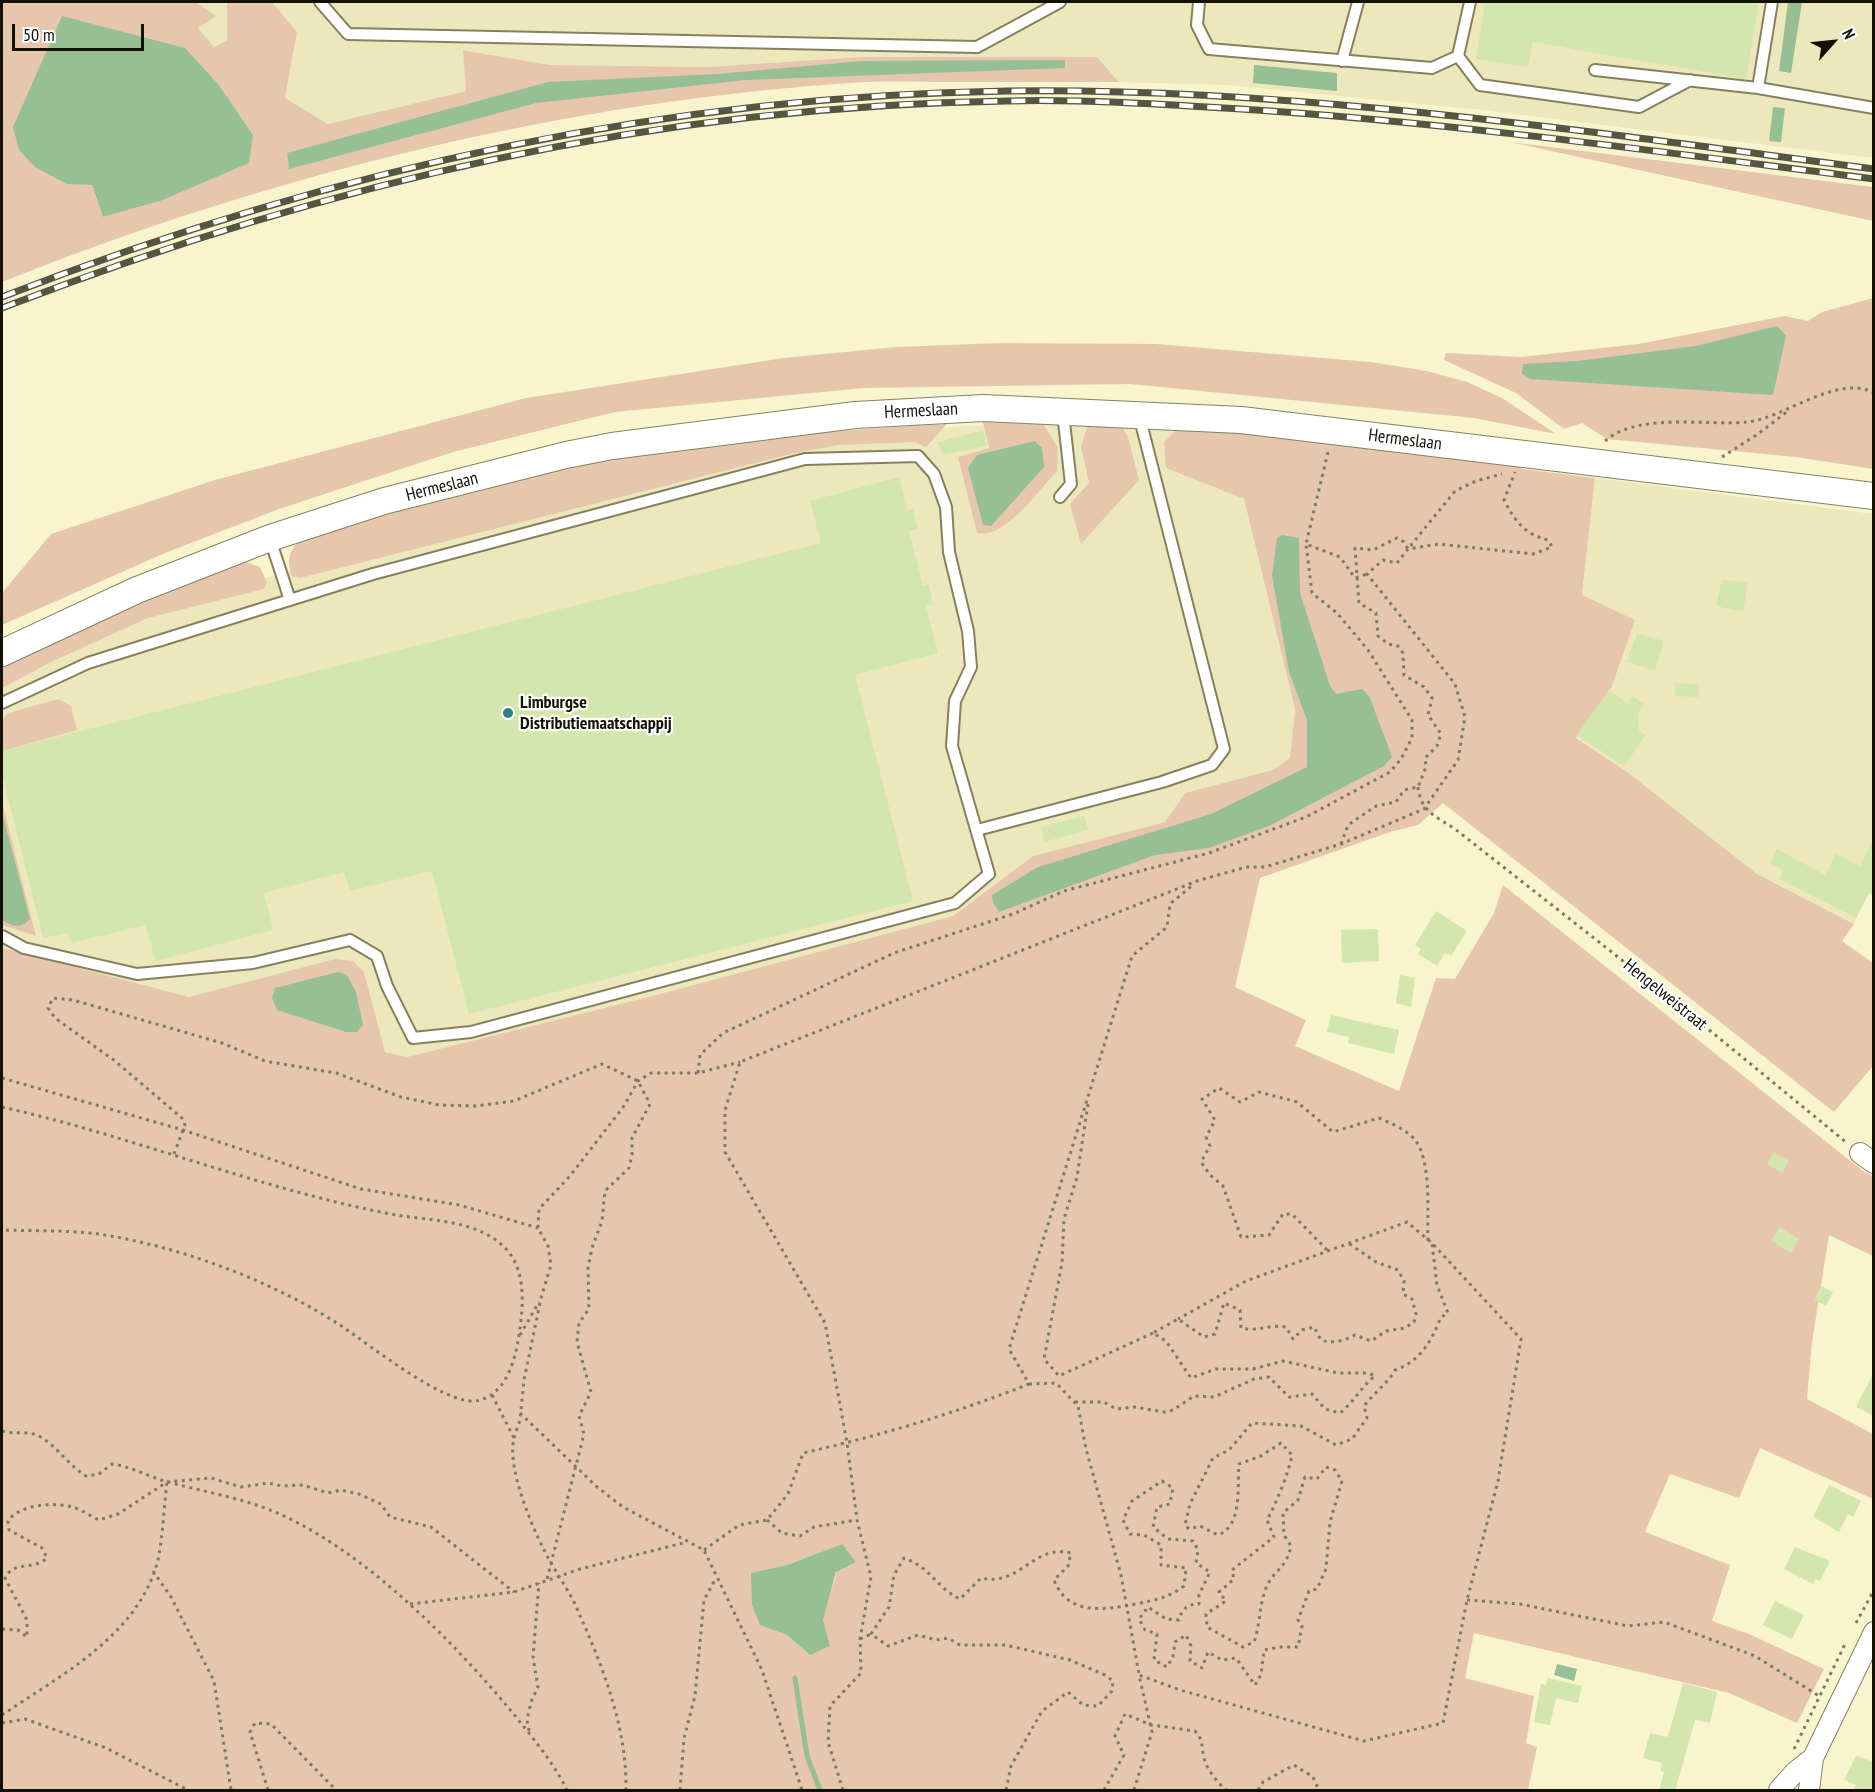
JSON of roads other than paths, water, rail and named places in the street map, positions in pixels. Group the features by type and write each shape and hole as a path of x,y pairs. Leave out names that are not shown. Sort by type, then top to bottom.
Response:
{"street":[{"name":"Hermeslaan","path":"2,653 137,590 270,538 384,501 566,455 612,446 855,415 983,408 1241,420 1874,496"},
{"path":"1809,1791 1813,1758 1874,1632"},
{"path":"1779,1791 1795,1772 1813,1758"}],"lane":[{"path":"320,2 348,34 976,47 1060,2"},
{"path":"1199,2 1197,25 1209,49 1432,68 1458,57"},
{"path":"1342,61 1358,2"},
{"path":"1458,57 1470,2"},
{"path":"1758,88 1772,2"},
{"path":"1458,57 1480,84 1639,106 1690,80"},
{"path":"1594,70 1758,88 1874,108"},
{"path":"1060,497 1071,484 1062,410"},
{"path":"977,830 1162,782 1212,765 1224,749 1139,414"},
{"path":"2,703 88,663 373,574 806,459 918,456 934,474 946,507 949,552 968,631 971,667 955,701 952,746 989,874 956,903 471,1032 413,1038 387,986 377,956 350,940 253,963 136,974 24,948 2,936"},
{"path":"270,538 290,600"}],"waterway":[{"path":"795,1678 807,1756 820,1790"}],"railway":[{"path":"2,297 124,252 247,212 371,178 496,149 622,125 749,108 877,96 1007,91 1223,96 1332,104 1550,127 1874,169"},
{"path":"2,308 125,263 248,223 371,188 495,159 620,135 747,118 876,106 1069,101 1256,110 1488,131 1874,179"}],"place":[{"name":"Limburgse Distributiemaatschappij","path":"508,713"}]}
